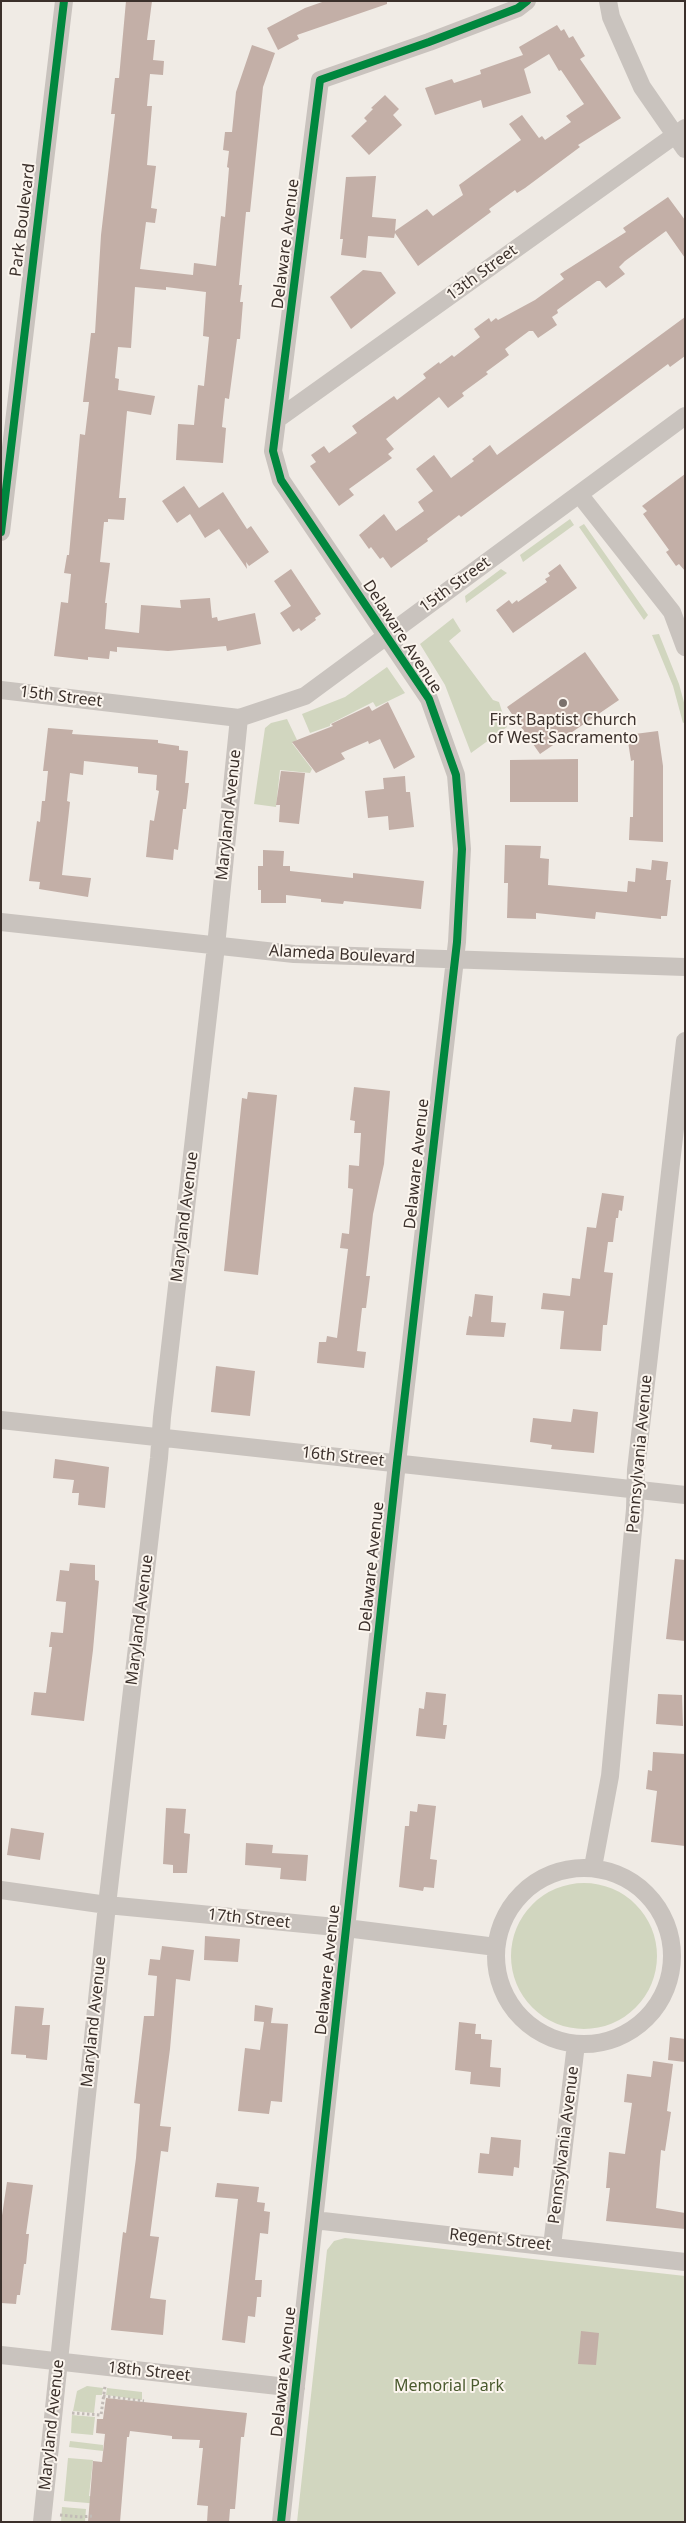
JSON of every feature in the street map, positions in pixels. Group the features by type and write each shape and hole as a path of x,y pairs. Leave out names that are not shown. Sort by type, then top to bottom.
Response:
{"street":[{"name":"Park Boulevard","path":"1,532 5,457 64,1"},
{"name":"Delaware Avenue","path":"281,2522 454,960 462,849 456,775 429,699 281,480 273,452 279,418 320,80 430,42 518,8 527,1"},
{"path":"608,1 611,17 642,87 681,138"},
{"name":"13th Street","path":"279,418 681,138"},
{"name":"15th Street","path":"1,690 239,718 305,696 385,635 685,416"},
{"path":"579,494 672,612 685,647"},
{"name":"Maryland Avenue","path":"42,2522 107,1905 216,946 239,718"},
{"name":"Alameda Boulevard","path":"1,922 294,954 685,967"},
{"name":"Pennsylvania Avenue","path":"593,1868 610,1776 635,1489 685,1041"},
{"name":"16th Street","path":"1,1420 685,1495"},
{"path":"593,1868 608,1870 636,1884 658,1905 670,1934 679,1965 656,2007 640,2024 621,2036 606,2041 576,2044 546,2035 521,2018 511,2006 501,1985 496,1962 496,1947 499,1932 512,1904 534,1883 563,1870 593,1868"},
{"name":"17th Street","path":"1,1890 107,1905 346,1928 496,1947"},
{"name":"Pennsylvania Avenue","path":"552,2246 576,2044"},
{"name":"Regent Street","path":"314,2220 685,2262"},
{"name":"18th Street","path":"1,2355 296,2388"}],"path":[{"path":"71,2413 101,2415 105,2386"},
{"path":"103,2396 144,2401"},
{"path":"60,2515 80,2518 92,2516"}],"green space":[{"path":"570,519 574,525 523,562 520,555"},
{"path":"584,524 648,615 644,620 579,527"},
{"path":"501,569 507,573 466,603 465,596"},
{"path":"453,618 461,631 449,641 493,700 499,702 507,727 471,753 445,685 420,644"},
{"path":"659,634 679,684 685,706 685,722 683,723 673,686 652,635"},
{"path":"387,667 405,693 376,707 373,702 330,724 330,726 310,733 302,714 345,697"},
{"path":"287,719 297,740 292,743 312,769 310,773 280,770 276,807 254,804 265,728 271,723"},
{"path":"584,1883 612,1888 636,1904 652,1928 657,1956 652,1984 636,2008 612,2024 584,2029 556,2024 532,2008 516,1984 511,1956 516,1928 532,1904 556,1888"},
{"name":"Memorial Park","path":"345,2238 685,2276 685,2522 297,2522 327,2250 334,2241"},
{"path":"87,2386 103,2388 102,2395 96,2395 94,2413 73,2411 77,2391"},
{"path":"107,2388 142,2392 142,2400 106,2395"},
{"path":"72,2415 95,2417 93,2435 71,2433"},
{"path":"70,2441 103,2445 103,2451 69,2447"},
{"path":"68,2458 93,2460 89,2496 113,2499 112,2505 64,2501"},
{"path":"62,2507 86,2509 85,2522 61,2522"}],"building":[{"path":"126,1 152,1 147,40 155,40 153,60 164,61 163,75 150,74 147,106 152,106 147,165 156,166 151,208 157,209 155,223 146,222 140,269 193,275 194,263 216,266 221,216 225,217 229,168 227,167 229,151 223,150 225,132 232,132 236,92 252,45 275,53 263,87 250,212 246,212 239,285 242,285 240,302 243,302 240,339 237,339 229,399 225,398 222,427 226,428 223,463 176,460 178,424 194,425 198,385 204,386 209,337 203,336 206,292 166,287 166,290 135,287 131,348 118,347 115,378 119,379 118,390 155,396 151,415 127,411 119,498 126,498 124,520 108,519 108,522 104,522 100,562 110,563 105,603 107,603 105,629 139,633 141,605 181,608 180,600 210,598 212,618 217,617 218,621 255,613 261,644 227,651 226,646 168,651 117,647 117,652 110,651 109,659 88,657 88,660 54,656 61,602 68,603 71,574 64,573 67,555 69,555 80,434 85,435 89,402 83,402 91,333 95,333 101,235 115,114 111,114 115,78 119,78"},
{"path":"325,1 387,1 387,4 297,35 299,39 278,50 267,28 305,8"},
{"path":"557,25 561,31 564,29 569,38 573,36 585,56 580,59 621,118 578,145 580,147 525,188 517,193 515,190 489,209 491,212 418,266 395,233 394,238 368,236 366,258 341,255 343,239 340,239 346,177 376,176 372,217 396,219 395,231 427,209 433,216 463,195 459,185 521,140 509,124 522,115 539,138 542,136 545,140 571,122 566,116 584,104 561,70 559,71 549,54 524,69 531,93 483,108 481,100 435,115 425,88 452,79 454,83 481,74 480,70 523,55 519,47"},
{"path":"385,95 399,109 393,115 402,125 369,155 351,136 367,121 364,118 373,109 371,108"},
{"path":"668,197 685,220 685,258 666,231 625,261 619,267 625,274 606,288 600,281 597,281 557,310 558,313 552,317 557,325 538,338 533,331 529,331 505,349 509,355 486,372 488,374 462,393 464,396 448,408 439,397 386,439 394,449 388,454 392,458 349,489 354,495 339,506 310,466 316,462 311,455 324,446 329,453 357,433 352,426 394,396 397,400 426,378 423,374 439,362 440,364 452,355 454,357 480,337 474,329 489,318 491,322 496,318 498,320 535,300 564,279 560,274 626,232 623,228"},
{"path":"363,270 381,272 396,293 351,329 330,297"},
{"path":"685,317 685,356 670,367 668,364 461,517 459,515 391,568 383,557 380,559 371,547 369,549 359,535 384,514 396,531 424,511 418,502 433,491 416,469 434,455 451,478 474,461 472,459 490,445 497,455"},
{"path":"685,474 685,571 679,564 676,566 666,552 669,550 643,514 647,511 642,506"},
{"path":"184,486 199,508 223,492 247,529 251,526 269,552 249,566 246,562 247,569 219,529 205,538 190,514 177,523 162,501"},
{"path":"560,564 577,588 513,633 496,610 509,600 512,604 517,600 518,602 547,582 545,579 550,576 548,573"},
{"path":"291,569 321,614 301,631 299,628 293,632 280,613 291,606 274,581"},
{"name":"First Baptist Church of West Sacramento","path":"585,652 619,700 540,754 507,707"},
{"path":"388,702 415,757 394,769 380,739 369,744 368,741 341,753 345,759 316,773 292,742 333,726 331,724 369,706 372,711"},
{"path":"48,728 73,730 72,734 158,740 158,743 179,746 179,750 188,751 185,783 189,783 186,809 183,809 178,850 174,849 173,860 146,857 150,820 154,821 159,791 156,790 157,775 138,773 138,767 84,761 83,775 70,773 67,801 70,802 62,875 91,878 88,897 39,889 40,882 29,881 37,821 40,822 42,801 45,801 48,771 43,771"},
{"path":"658,731 663,766 663,842 629,840 630,817 633,817 634,760 631,761 627,735"},
{"path":"578,759 578,802 510,802 510,760"},
{"path":"281,771 305,773 299,824 279,822 280,805 276,805"},
{"path":"405,776 406,792 410,792 414,827 389,830 388,816 368,818 365,791 384,789 383,778"},
{"path":"505,845 541,846 540,858 549,859 548,885 627,892 628,881 635,882 636,868 651,870 652,860 668,862 666,880 671,880 667,916 661,916 661,919 596,912 595,919 536,913 536,919 507,918 508,883 504,883"},
{"path":"263,850 284,851 283,866 290,866 290,871 353,878 353,873 424,881 421,909 344,901 343,904 321,902 321,899 286,895 286,903 261,903 261,890 258,890 258,866 263,866"},
{"path":"354,1087 390,1091 384,1164 373,1214 366,1276 370,1276 366,1308 362,1308 357,1351 366,1352 364,1368 317,1363 319,1342 326,1342 327,1336 337,1338 348,1249 340,1248 342,1233 349,1234 353,1189 348,1188 349,1165 359,1166 361,1133 354,1133 355,1121 350,1120"},
{"path":"248,1092 277,1095 258,1275 224,1271 242,1098 247,1099"},
{"path":"602,1193 624,1196 622,1211 619,1210 618,1218 616,1218 613,1242 608,1242 604,1272 613,1273 607,1325 603,1325 601,1351 560,1349 564,1311 541,1309 543,1293 570,1296 572,1278 580,1279 587,1227 596,1228"},
{"path":"475,1294 493,1296 491,1322 506,1323 504,1337 466,1335 469,1316 472,1317"},
{"path":"216,1366 255,1371 250,1416 211,1412"},
{"path":"573,1409 598,1412 594,1453 551,1449 552,1445 530,1442 533,1418 571,1422"},
{"path":"55,1459 109,1467 105,1508 78,1505 79,1493 72,1493 74,1480 53,1478"},
{"path":"675,1559 685,1560 685,1641 666,1639"},
{"path":"70,1563 95,1565 95,1580 99,1581 84,1721 31,1715 34,1692 46,1693 52,1647 49,1647 51,1632 63,1633 66,1602 56,1601 60,1570 69,1571"},
{"path":"426,1692 446,1694 443,1725 447,1725 445,1739 416,1736 419,1708 424,1709"},
{"path":"658,1694 682,1695 683,1726 656,1724"},
{"path":"653,1752 685,1754 685,1846 651,1842 657,1791 646,1789 648,1770 652,1771"},
{"path":"418,1804 436,1806 430,1859 437,1860 434,1888 424,1887 423,1891 399,1887 405,1826 409,1826 410,1811 417,1812"},
{"path":"166,1808 186,1809 184,1833 190,1834 187,1873 173,1873 173,1865 163,1864"},
{"path":"11,1828 44,1833 40,1860 7,1855"},
{"path":"246,1843 273,1845 272,1853 308,1855 306,1881 280,1879 281,1868 245,1865"},
{"path":"205,1936 240,1939 238,1962 204,1960"},
{"path":"162,1946 194,1950 190,1981 176,1979 170,2049 160,2126 171,2127 168,2152 161,2151 150,2236 159,2237 150,2298 166,2300 163,2335 111,2330 123,2232 126,2233 136,2158 140,2104 134,2103 144,2016 154,2016 157,1976 148,1975 150,1959 160,1960"},
{"path":"255,2005 273,2008 271,2023 288,2024 282,2102 271,2101 269,2114 238,2111 245,2048 260,2050 264,2022 254,2021"},
{"path":"15,2006 44,2008 42,2025 50,2025 47,2060 11,2054"},
{"path":"459,2022 476,2024 475,2034 481,2034 481,2039 492,2040 490,2067 501,2068 500,2087 470,2084 471,2072 455,2070"},
{"path":"670,2037 685,2039 685,2062 668,2060"},
{"path":"653,2061 673,2064 667,2111 671,2112 665,2151 661,2150 656,2208 685,2213 685,2229 606,2221 610,2188 606,2188 609,2152 625,2154 632,2103 624,2102 627,2074 651,2077"},
{"path":"491,2137 521,2140 519,2168 514,2167 513,2176 478,2173 480,2153 489,2154"},
{"path":"7,2182 33,2185 26,2234 29,2234 26,2264 24,2264 20,2295 17,2295 16,2304 1,2303 1,2222"},
{"path":"217,2183 259,2187 257,2202 265,2203 264,2211 270,2212 268,2234 260,2233 255,2280 262,2280 261,2297 257,2297 255,2317 248,2316 245,2343 222,2340 238,2199 215,2197"},
{"path":"581,2331 599,2333 596,2365 578,2364"},
{"path":"106,2398 247,2413 244,2437 241,2437 235,2509 230,2509 229,2522 207,2522 208,2506 197,2505 203,2448 199,2448 200,2440 172,2439 172,2436 130,2431 129,2437 127,2437 120,2522 88,2522 93,2461 102,2462 105,2434 96,2433 97,2419 103,2419"}],"cycle path":[{"path":"1,532 64,1"},
{"path":"281,2522 397,1463 457,942 462,849 456,775 429,699 281,480 273,451 320,80 429,42 518,8 527,1"}],"place":[{"name":"First Baptist Church of West Sacramento","path":"563,703"}]}
